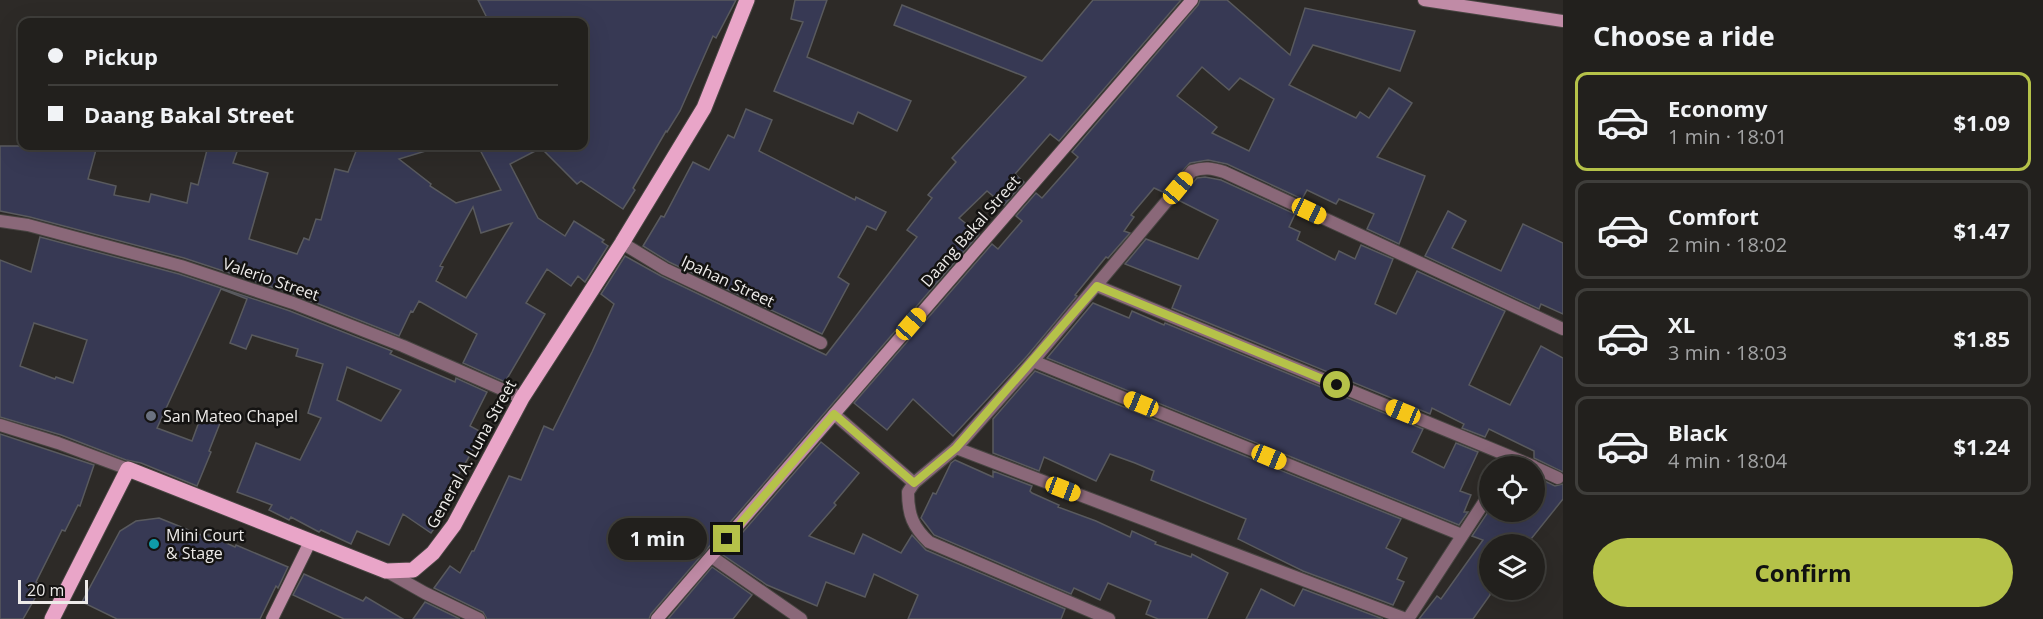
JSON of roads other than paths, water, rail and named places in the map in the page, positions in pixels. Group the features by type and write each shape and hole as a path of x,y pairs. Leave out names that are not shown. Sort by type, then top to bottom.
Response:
{"main road":[{"name":"General A. Luna Street","path":"128,469 386,571 413,570 434,553 453,525 522,398 622,243 704,108 747,0"},
{"path":"52,619 128,469"}],"street":[{"name":"Daang Bakal Street","path":"657,619 1191,0"},
{"path":"1424,0 1477,4 1563,21"},
{"path":"1109,619 929,542 917,531 912,520 908,492 914,483 956,448 1034,361 1192,171 1210,167 1224,172 1563,329"},
{"name":"Valerio Street","path":"0,220 28,225 182,266 293,303 402,346 522,398"},
{"name":"Ipahan Street","path":"622,243 665,269 821,343"},
{"path":"1097,286 1496,456"},
{"path":"1034,361 1462,535"},
{"path":"834,414 914,483"},
{"path":"0,425 58,443 128,469"},
{"path":"956,448 1407,619 1479,510"},
{"path":"1545,472 1558,478"},
{"path":"272,619 310,542"},
{"path":"712,557 801,619"},
{"path":"386,571 479,619"}],"place":[{"name":"San Mateo Chapel","path":"151,416"},
{"name":"Mini Court & Stage","path":"154,544"}]}
